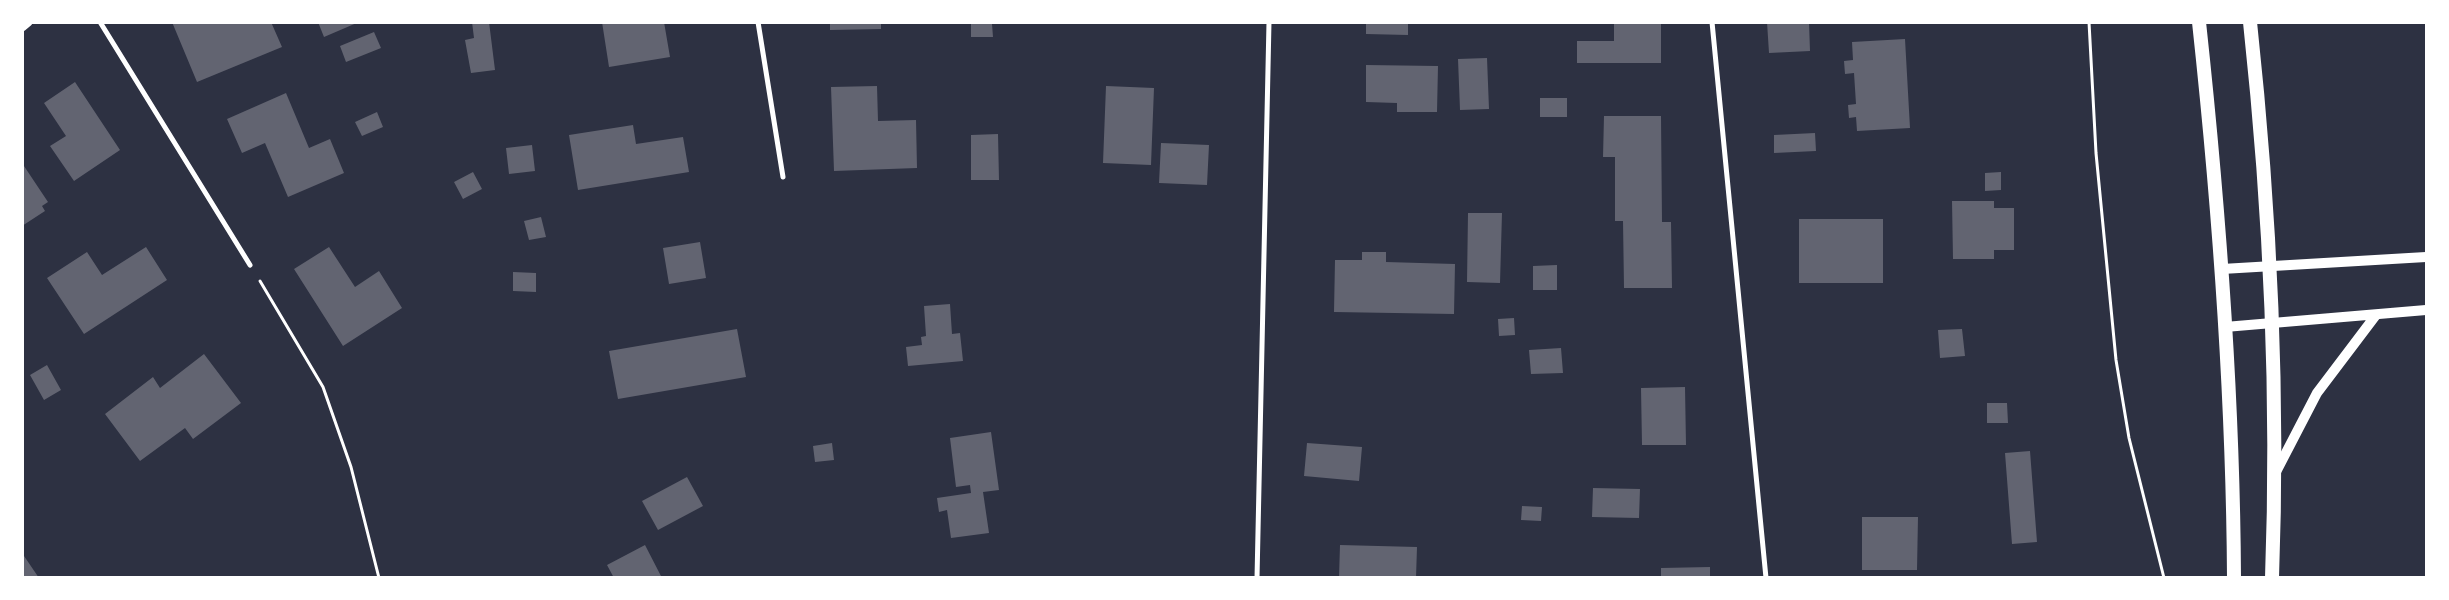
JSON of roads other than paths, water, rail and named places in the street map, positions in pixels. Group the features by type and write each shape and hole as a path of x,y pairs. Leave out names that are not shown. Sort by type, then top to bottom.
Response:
{"highway":[{"path":"2199,22 2222,269 2233,469 2234,578"},
{"path":"2250,22 2259,106 2271,266 2276,472 2272,578"}],"main road":[{"path":"2222,269 2426,257"},
{"path":"2225,327 2426,310"},
{"path":"2276,472 2317,393 2376,315"}],"street":[{"path":"22,27 28,22"},
{"path":"100,22 250,265"},
{"path":"758,22 783,177"},
{"path":"1257,578 1269,22"},
{"path":"1712,22 1766,578"}]}
